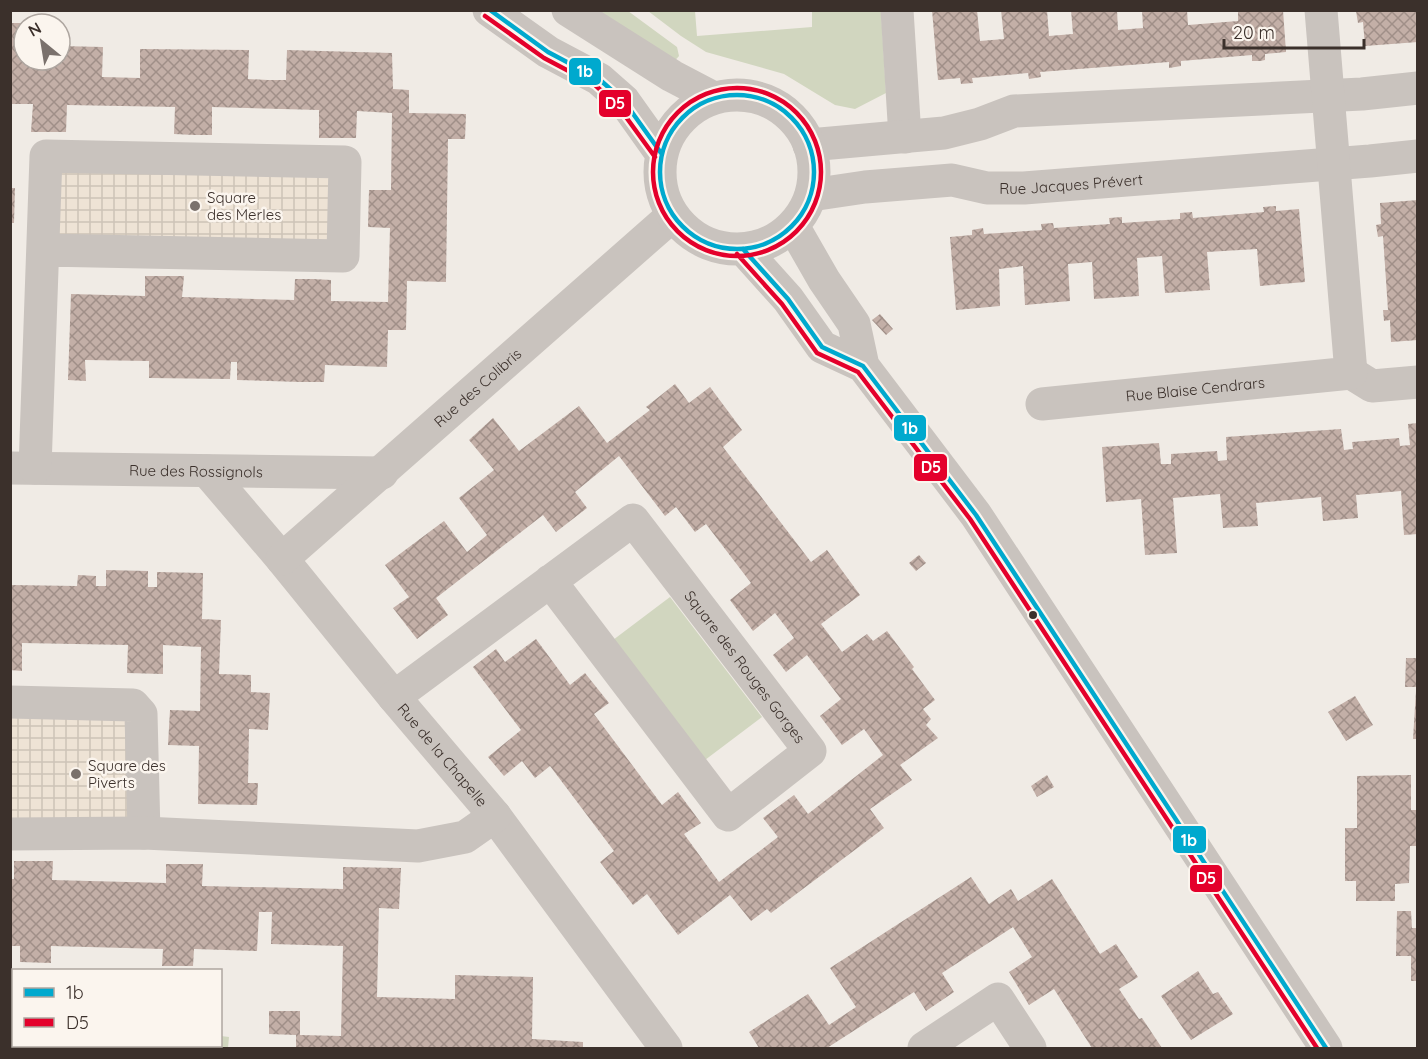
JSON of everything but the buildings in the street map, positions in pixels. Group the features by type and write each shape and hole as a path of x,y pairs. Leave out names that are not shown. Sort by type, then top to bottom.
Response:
{"street":[{"path":"489,10 548,52 599,80 624,101 662,153"},
{"path":"568,10 672,76 714,98"},
{"path":"897,10 906,137"},
{"path":"1321,10 1351,373 1372,386 1418,382"},
{"path":"809,145 944,133 980,124 1014,111 1328,95 1418,88"},
{"path":"737,95 760,98 781,109 798,125 809,145 814,170 811,195 793,226 769,243 743,249 722,248 702,242 684,230 672,216 662,194 659,174 662,153 672,128 691,110 714,98 737,95"},
{"path":"23,468 44,250 46,156 345,162 343,256 44,250"},
{"name":"Rue Jacques Prévert","path":"811,195 865,187 952,180 987,188 1024,188 1418,156"},
{"name":"Rue des Colibris","path":"282,559 672,216"},
{"path":"793,226 824,280 854,324 863,366 976,515 1326,1048"},
{"path":"743,249 788,299 822,347 863,366"},
{"name":"Rue Blaise Cendrars","path":"1042,404 1351,373"},
{"name":"Rue des Rossignols","path":"23,468 382,473"},
{"name":"Rue de la Chapelle","path":"207,471 495,816 666,1048"},
{"name":"Square des Rouges Gorges","path":"394,697 550,581 633,520 810,751 728,815 550,581"},
{"path":"10,702 133,705 141,714 144,833"},
{"path":"10,834 144,833 418,846 465,837 495,816"},
{"path":"924,1048 998,999 1030,1048"}],"green space":[{"path":"579,11 628,11 677,47 679,56 671,65"},
{"path":"648,11 695,11 697,36 812,27 812,11 881,11 886,93 855,109 835,105 784,74 706,52"},
{"path":"670,597 762,717 705,760 613,640"},
{"path":"11,1031 12,1047 222,1047 222,1036 229,1037 228,1048 11,1048"}],"shaded area":[{"name":"Square des Merles","path":"46,156 345,162 343,256 44,250"},
{"name":"Square des Piverts","path":"11,702 133,705 144,833 11,834"}],"transit line":[{"name":"1b","path":"490,10 548,52 599,79 624,101 661,153"},
{"name":"D5","path":"485,16 544,58 595,85 618,106 655,157"},
{"name":"D5","path":"737,88 753,89 769,94 797,112 815,140 820,156 821,172 820,188 815,204 797,232 769,250 753,255 737,256 721,255 705,250 677,232 659,204 654,188 653,172 654,156 659,140 677,112 705,94 721,89 737,88"},
{"name":"1b","path":"737,95 766,101 780,108 791,118 801,129 808,143 814,172 808,201 801,215 791,226 780,236 766,243 737,249 708,243 694,236 683,226 673,215 666,201 660,172 666,143 673,129 683,118 694,108 708,101 737,95"},
{"name":"1b","path":"743,249 788,299 822,347 863,366 976,515 1326,1048"},
{"name":"D5","path":"737,254 782,304 817,353 858,372 970,519 1317,1048"}],"place":[{"name":"Square des Merles","path":"195,206"},
{"name":"Square des Piverts","path":"76,774"}]}
